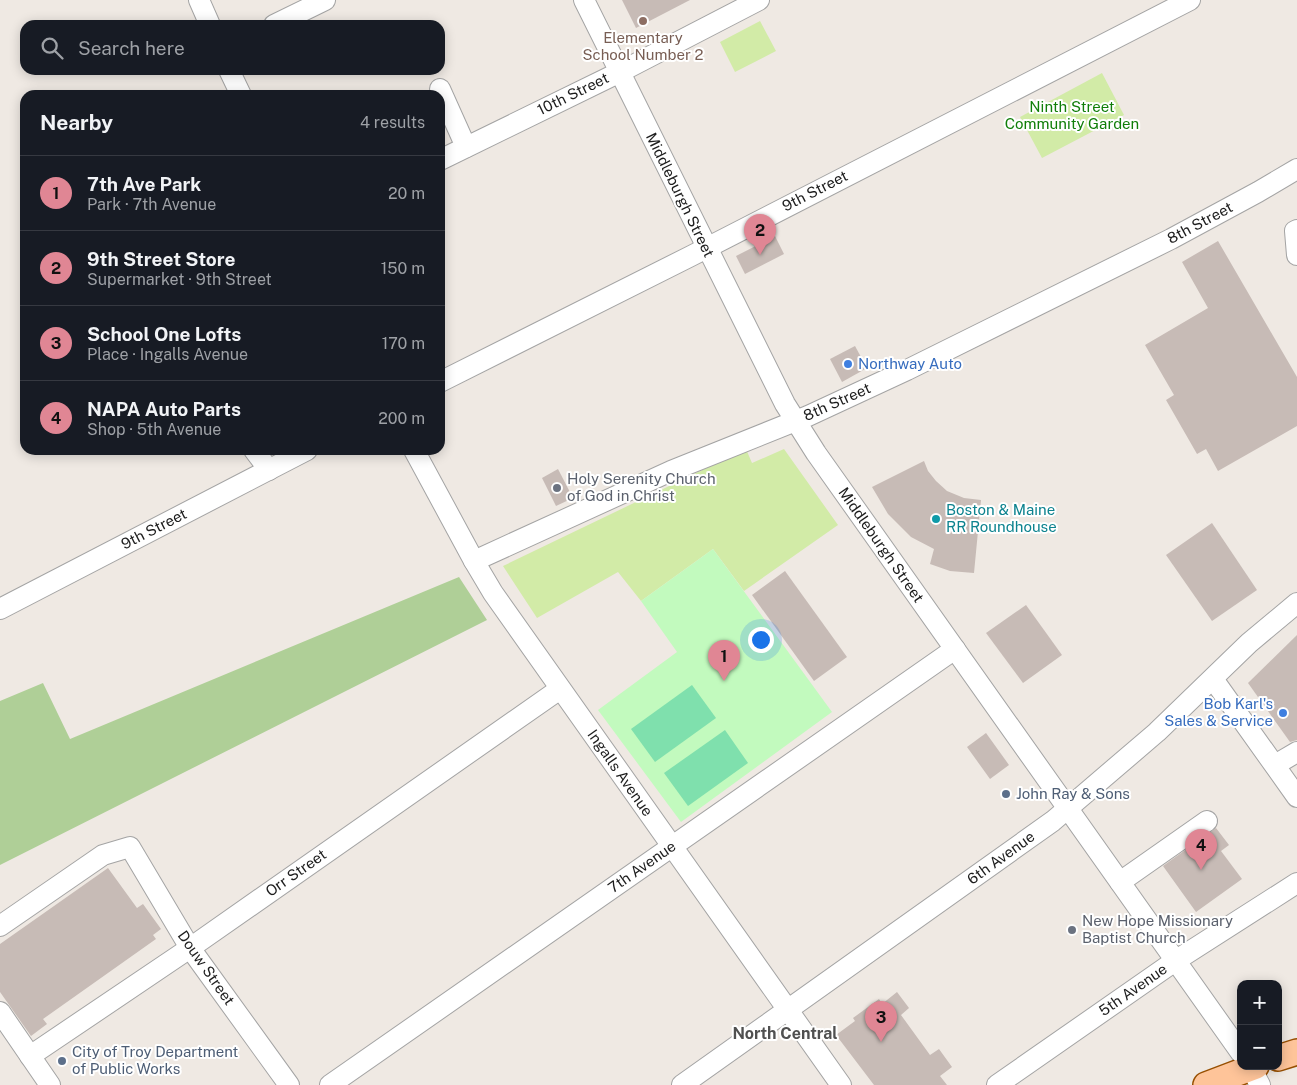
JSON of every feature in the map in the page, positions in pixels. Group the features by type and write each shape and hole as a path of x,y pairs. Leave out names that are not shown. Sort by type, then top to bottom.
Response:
{"main road":[{"path":"1282,1057 1297,1052"},
{"path":"1206,1085 1247,1070"}],"street":[{"path":"199,0 208,20"},
{"path":"284,20 325,0"},
{"name":"Middleburgh Street","path":"584,0 785,404 816,453 1237,1047"},
{"name":"10th Street","path":"445,158 620,72 759,0"},
{"name":"9th Street","path":"445,379 1190,0"},
{"path":"231,75 239,90"},
{"path":"445,100 466,147"},
{"name":"8th Street","path":"474,561 671,471 796,421 907,370 1171,239 1297,169"},
{"path":"1297,230 1295,231 1297,255"},
{"path":"258,455 269,470"},
{"name":"9th Street","path":"0,609 298,455"},
{"name":"Ingalls Avenue","path":"417,455 493,593 842,1085"},
{"name":"6th Avenue","path":"682,1085 1068,809 1157,732 1249,644 1297,603"},
{"name":"7th Avenue","path":"330,1085 955,649"},
{"path":"1214,679 1297,797"},
{"name":"Orr Street","path":"30,1056 190,948 560,689"},
{"path":"1275,765 1297,752"},
{"path":"1120,882 1207,821"},
{"name":"Douw Street","path":"0,926 103,856 130,847 190,948 289,1085"},
{"name":"5th Avenue","path":"997,1085 1175,961 1297,883"},
{"path":"0,1012 50,1085"}],"green space":[{"path":"760,21 776,51 735,72 720,42"},
{"name":"Ninth Street Community Garden","path":"1102,73 1124,115 1042,158 1020,117"},
{"path":"746,449 752,463 784,449 838,525 744,591 713,549 641,601 618,572 537,618 503,566"},
{"path":"713,549 832,712 681,822 598,710 677,652 641,601"},
{"path":"459,577 487,620 0,865 0,701 43,683 70,739"},
{"path":"692,685 716,718 655,762 631,729"},
{"path":"725,730 748,763 688,806 664,773"}],"building":[{"name":"Elementary School Number 2","path":"622,0 690,0 636,28"},
{"path":"775,236 784,254 745,274 736,256"},
{"path":"1218,241 1297,377 1297,426 1218,471 1206,449 1197,454 1166,400 1174,395 1145,345 1208,308 1182,262"},
{"name":"Northway Auto","path":"855,346 867,368 842,382 830,359"},
{"name":"Boston & Maine RR Roundhouse","path":"924,461 928,471 947,491 964,498 981,500 974,573 950,571 930,564 934,549 911,537 888,514 872,487"},
{"name":"Holy Serenity Church of God in Christ","path":"558,469 573,498 556,506 542,478"},
{"path":"1212,523 1257,590 1212,621 1166,555"},
{"path":"785,571 847,657 814,681 752,595"},
{"path":"1026,605 1062,655 1023,683 986,633"},
{"name":"Bob Karl's Sales & Service","path":"1297,635 1297,740 1290,742 1248,683"},
{"path":"986,733 1009,765 990,779 967,747"},
{"path":"1216,828 1229,845 1221,851 1242,879 1196,912 1163,866"},
{"path":"108,868 137,908 143,904 161,929 153,935 156,939 43,1019 47,1024 31,1036 0,992 0,944"},
{"path":"897,992 909,1008 901,1015 930,1055 939,1049 952,1067 940,1076 947,1085 874,1085 836,1035 855,1021 853,1018 879,999 882,1004"}],"place":[{"name":"Elementary School Number 2","path":"643,21"},
{"name":"9th Street Store","path":"760,255"},
{"name":"Northway Auto","path":"848,364"},
{"name":"Holy Serenity Church of God in Christ","path":"557,488"},
{"name":"Boston & Maine RR Roundhouse","path":"936,519"},
{"name":"7th Ave Park","path":"724,681"},
{"name":"Bob Karl's Sales & Service","path":"1283,713"},
{"name":"John Ray & Sons","path":"1006,794"},
{"name":"NAPA Auto Parts","path":"1201,870"},
{"name":"New Hope Missionary Baptist Church","path":"1072,930"},
{"name":"School One Lofts","path":"881,1042"},
{"name":"City of Troy Department of Public Works","path":"62,1061"}],"district":[{"name":"North Central","path":"785,1033"}]}
